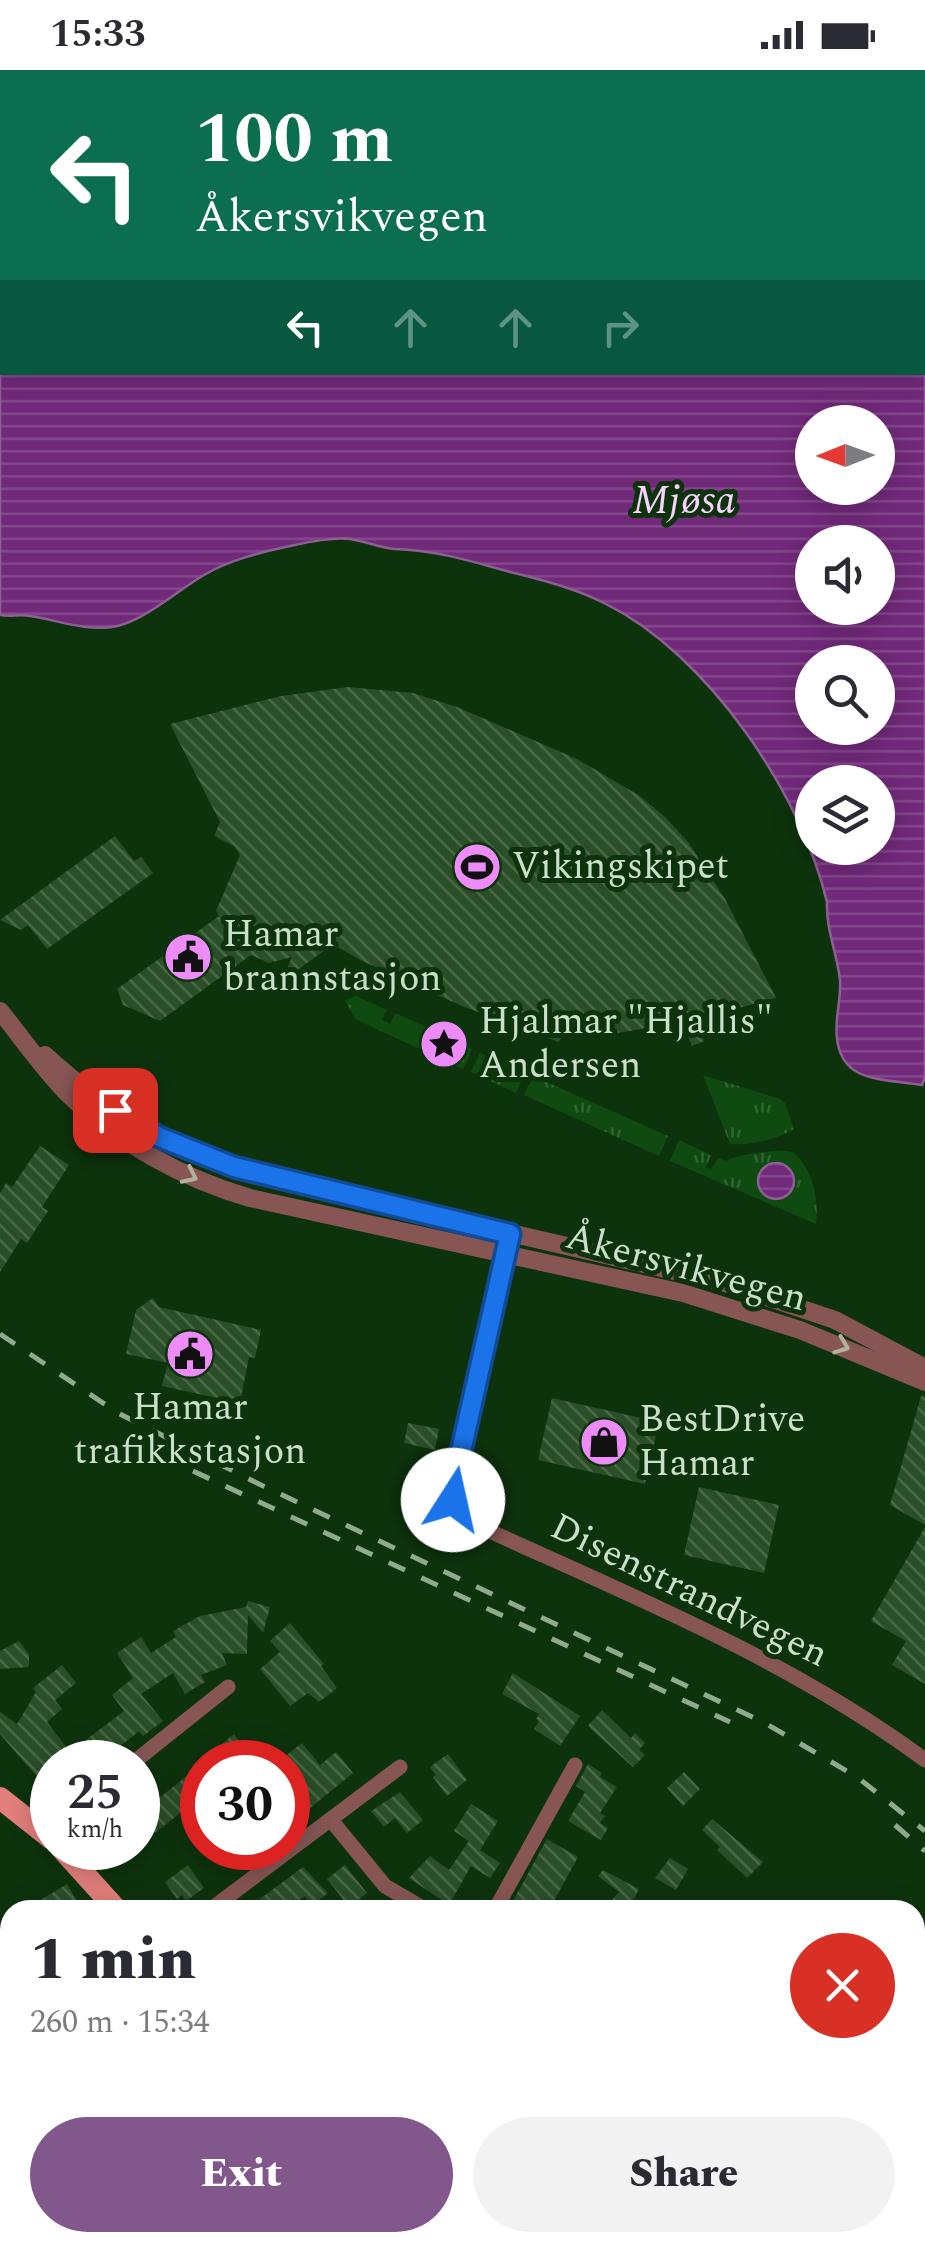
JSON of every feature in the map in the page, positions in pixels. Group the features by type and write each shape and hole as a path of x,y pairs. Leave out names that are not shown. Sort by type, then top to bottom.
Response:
{"main road":[{"path":"0,1798 30,1821"},
{"path":"82,1870 108,1900"}],"street":[{"name":"Åkersvikvegen","path":"6,1018 52,1062 135,1124 207,1158 270,1177 676,1270 774,1298 836,1320 925,1368"},
{"name":"Åkersvikvegen","path":"6,1018 50,1075 86,1110 128,1141 199,1181 250,1198 738,1308 856,1351 925,1382"},
{"name":"Disenstrandvegen","path":"510,1234 453,1487 458,1510 474,1524 782,1670 842,1703 925,1760"},
{"path":"160,1741 228,1687"},
{"path":"501,1900 576,1765"},
{"path":"223,1900 400,1768"},
{"path":"330,1820 385,1886 409,1900"}],"green space":[{"path":"356,996 387,1010 382,1020 390,1024 395,1013 443,1034 439,1046 446,1050 452,1039 472,1049 463,1069 355,1019 345,1000"},
{"path":"480,1053 525,1072 516,1093 471,1072"},
{"path":"703,1075 780,1099 794,1129 763,1141 730,1144"},
{"path":"533,1076 668,1136 659,1156 524,1095"},
{"path":"679,1140 711,1155 706,1167 711,1169 718,1158 726,1161 758,1153 792,1152 805,1166 813,1185 816,1224 670,1161","holes":["774,1161 792,1169 794,1189 778,1201 760,1192 758,1172"]}],"water":[{"name":"Mjøsa","path":"0,375 925,375 922,1085 861,1074 842,1056 837,1040 840,980 827,902 816,865 895,865 895,765 795,765 795,815 773,773 714,692 644,627 606,604 580,592 460,559 336,539 246,557 204,575 124,624 91,628 26,615 0,615"},
{"path":"776,1163 789,1168 794,1181 789,1194 776,1199 763,1194 758,1181 763,1168"}],"building":[{"name":"Vikingskipet","path":"348,687 413,693 457,707 577,759 640,796 688,842 725,899 776,998 696,1019 704,1041 692,1046 682,1022 600,1036 563,1034 559,1042 462,1006 333,944 281,982 292,957 269,963 251,955 160,1021 123,1005 117,989 219,916 216,911 240,855 234,846 214,836 220,822 170,724 281,696"},
{"path":"115,836 134,861 141,857 153,873 47,949 28,925 21,930 0,920"},
{"path":"40,1146 69,1165 42,1207 48,1211 27,1243 21,1239 0,1272 0,1193 6,1183 12,1187"},
{"path":"153,1298 159,1307 261,1330 255,1358 249,1357 240,1403 162,1386 168,1363 126,1354 136,1310"},
{"path":"921,1396 925,1397 925,1525 890,1505"},
{"path":"552,1398 659,1422 645,1484 538,1460"},
{"path":"408,1423 439,1429 435,1450 404,1443"},
{"path":"699,1487 779,1505 764,1573 684,1555"},
{"path":"925,1527 925,1684 892,1665 906,1641 871,1621"},
{"path":"248,1601 270,1607 263,1633 248,1615 247,1654 222,1653 227,1665 201,1675 205,1682 185,1694 173,1673 141,1694 163,1721 143,1736 139,1731 128,1740 86,1740 124,1711 112,1695 133,1678 117,1653 141,1637 151,1653 176,1637 173,1631 200,1616 246,1607"},
{"path":"290,1623 324,1664 321,1666 337,1688 319,1702 308,1693 290,1706 260,1669 280,1652 270,1641"},
{"path":"19,1641 29,1654 29,1667 0,1669 0,1651"},
{"path":"62,1665 76,1683 55,1700 62,1709 47,1722 61,1740 30,1740 30,1769 0,1734 0,1712 17,1724 36,1692 33,1688"},
{"path":"513,1673 580,1716 560,1746 534,1729 539,1714 502,1694"},
{"path":"602,1710 631,1738 635,1733 645,1743 639,1750 645,1755 633,1767 588,1726"},
{"path":"336,1752 353,1773 310,1808 310,1753 320,1765"},
{"path":"448,1754 467,1780 447,1796 430,1767"},
{"path":"588,1764 617,1787 600,1813 605,1816 600,1823 608,1828 601,1840 568,1821 585,1792 576,1786"},
{"path":"684,1772 700,1789 683,1806 667,1788"},
{"path":"180,1781 180,1813 160,1829 160,1797"},
{"path":"400,1792 423,1820 407,1833 395,1818 384,1827 371,1811"},
{"path":"471,1804 498,1821 480,1850 500,1863 490,1878 471,1866 452,1900 442,1900 409,1878 430,1856 449,1870 469,1841 454,1831"},
{"path":"712,1819 763,1862 747,1878 702,1830"},
{"path":"547,1839 578,1857 554,1900 513,1900"},
{"path":"670,1858 688,1869 676,1890 655,1878"},
{"path":"345,1865 367,1893 358,1900 344,1900 327,1879"},
{"path":"181,1870 191,1870 204,1888 187,1900 182,1895 177,1899 165,1882"},
{"path":"299,1870 306,1870 328,1893 319,1900 305,1896 300,1900 258,1900"},
{"path":"603,1870 639,1889 634,1900 612,1900 619,1892 598,1876"},
{"path":"67,1884 76,1900 41,1900"}],"railway":[{"path":"0,1334 118,1413 261,1485 765,1723 857,1777 925,1831"},
{"path":"193,1471 730,1722"},
{"path":"895,1825 925,1851"}],"place":[{"name":"Vikingskipet","path":"477,867"},
{"name":"Hamar brannstasjon","path":"188,957"},
{"name":"Hjalmar \"Hjallis\" Andersen","path":"444,1044"},
{"name":"Hamar trafikkstasjon","path":"190,1354"},
{"name":"BestDrive Hamar","path":"604,1442"}],"route":[{"path":"115,1110 159,1137 234,1167 510,1234 453,1500"}]}
